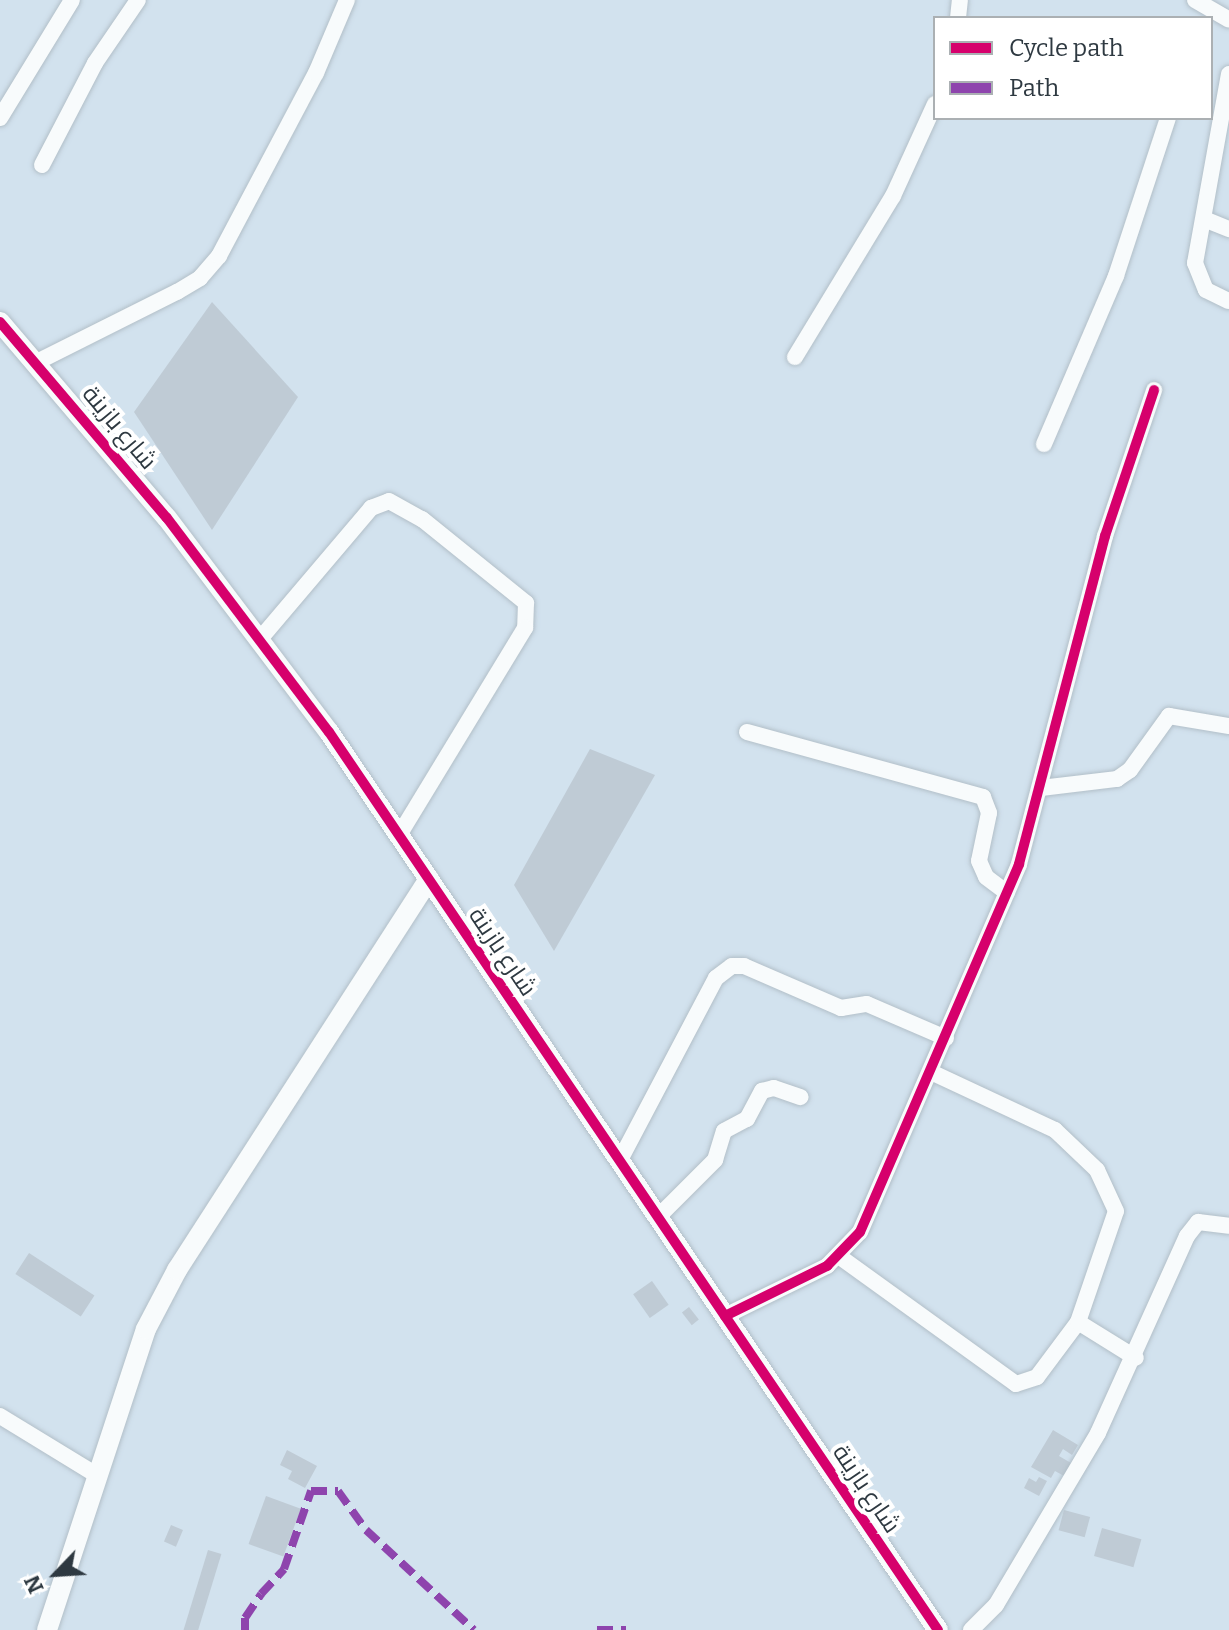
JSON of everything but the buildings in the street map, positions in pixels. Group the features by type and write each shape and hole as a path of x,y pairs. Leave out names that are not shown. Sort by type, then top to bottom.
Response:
{"street":[{"path":"0,118 72,0"},
{"path":"42,165 95,63 138,0"},
{"path":"37,362 177,292 200,278 219,256 316,73 347,0"},
{"path":"1200,8 1229,20"},
{"path":"1229,74 1197,276 1206,290 1229,301"},
{"path":"795,357 893,196 933,108"},
{"path":"1044,444 1111,289 1167,120"},
{"path":"1204,219 1229,229"},
{"name":"شارع بازينة","path":"0,322 37,362 260,639 399,835 938,1630"},
{"path":"725,1316 840,1257 860,1232 1007,893 1041,788 1105,536 1154,390"},
{"path":"260,639 371,508 389,501 422,519 526,603 525,628 399,835"},
{"path":"1041,788 1117,779 1130,770 1169,716 1229,726"},
{"path":"747,732 983,797 989,806 979,852 981,870 1007,893"},
{"path":"47,1630 95,1474 146,1329 177,1270 429,879"},
{"path":"620,1160 716,978 732,966 744,966 841,1008 867,1004 946,1038"},
{"path":"840,1257 1016,1384 1037,1377 1078,1322 1116,1211 1097,1170 1055,1130 931,1072"},
{"path":"658,1217 715,1160 724,1131 747,1119 762,1091 774,1088 800,1097"},
{"path":"971,1630 996,1605 1098,1433 1136,1358 1187,1236 1198,1222 1229,1226"},
{"path":"1078,1322 1136,1358"},
{"path":"0,1416 95,1474"}],"marked path":[{"path":"245,1630 245,1618 261,1594 284,1569 311,1491 338,1491 366,1530 474,1630"},
{"path":"597,1630 626,1630"}],"cycle path":[{"path":"0,322 167,518 329,732 938,1630"},
{"path":"725,1316 827,1266 860,1232 1019,864 1105,536 1154,390"}]}
